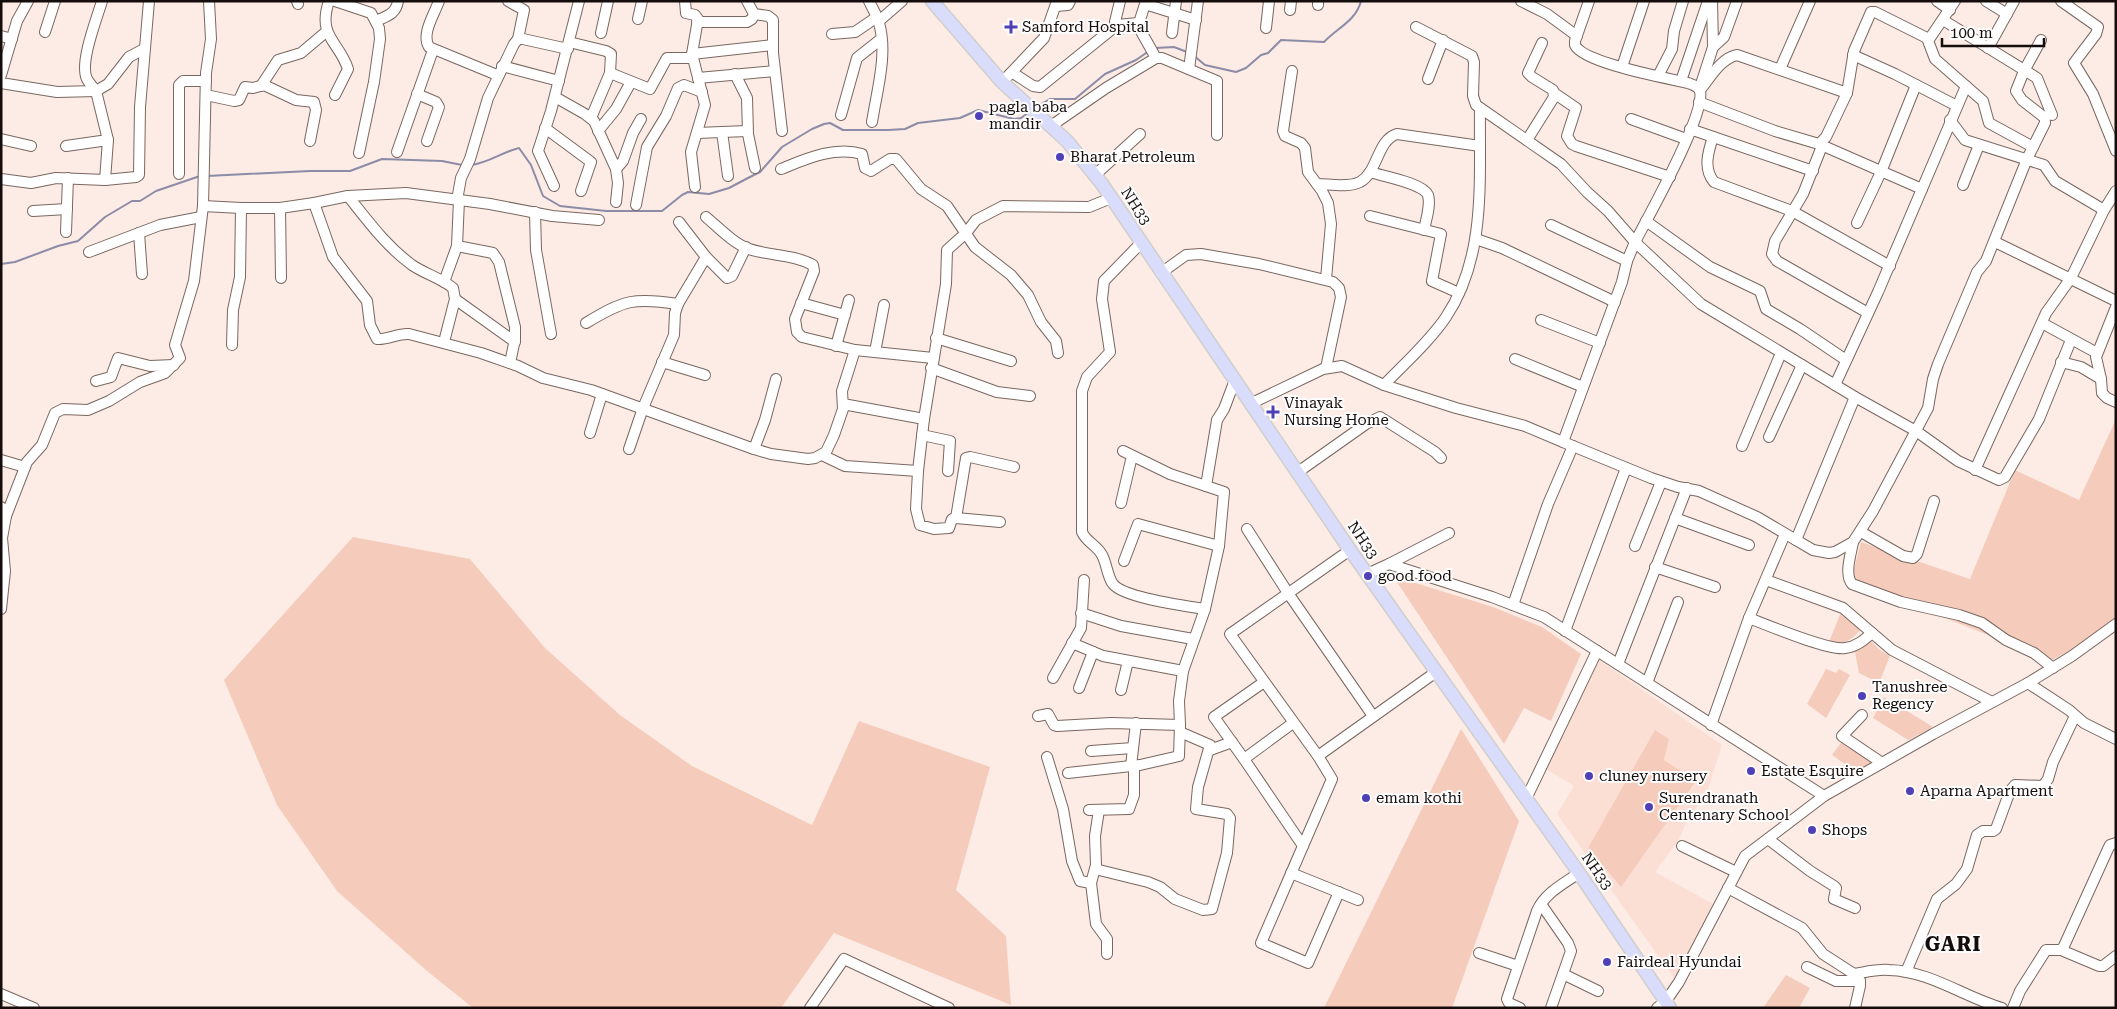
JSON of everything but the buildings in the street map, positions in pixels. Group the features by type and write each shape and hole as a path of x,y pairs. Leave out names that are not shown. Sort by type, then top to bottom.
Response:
{"main road":[{"name":"NH33","path":"932,1 1002,82 1075,150 1112,198 1366,574 1579,873 1664,1006"}],"street":[{"path":"1,75 19,17 28,1"},
{"path":"45,32 55,1"},
{"path":"102,1 90,41 85,69 87,79 96,91 108,140 105,180"},
{"path":"1,180 31,183 68,178 105,180 136,177 139,175 140,107 149,1"},
{"path":"1,607 4,512 25,467 32,455 42,445 50,422 57,411 92,408 109,401 140,382 165,373 180,357 176,345 194,281 202,211 206,81 211,39 210,1"},
{"path":"329,1 325,16 327,31 348,69 334,95"},
{"path":"335,1 371,13 376,21 380,39 374,82 359,153"},
{"path":"376,21 392,14 398,1"},
{"path":"439,1 426,35 426,42 433,50 500,71 560,81"},
{"path":"444,282 457,246 459,184 470,159 488,98 500,71 518,39 524,10 508,1"},
{"path":"554,186 538,152 560,81 579,1"},
{"path":"601,33 608,1"},
{"path":"638,19 642,1"},
{"path":"685,1 686,12 697,16 698,22 693,56 702,92 704,110 691,152 695,187"},
{"path":"747,1 754,14"},
{"path":"869,1 878,19 881,39 880,73 872,122"},
{"path":"832,34 855,32 878,19 902,1"},
{"path":"1002,82 1013,73 1044,38 1057,4 1068,5 1070,1"},
{"path":"1118,25 1115,22 1120,1"},
{"path":"1172,34 1176,1"},
{"path":"1190,59 1198,1"},
{"path":"1266,28 1269,1"},
{"path":"1521,1 1547,14 1577,36"},
{"path":"1589,1 1575,45 1580,52 1587,57 1681,81 1696,86 1700,90"},
{"path":"1622,67 1644,1"},
{"path":"1658,76 1672,49 1674,31 1684,1"},
{"path":"1681,81 1708,1"},
{"path":"1514,605 1568,444 1583,387 1622,282 1627,261 1635,242 1670,178 1699,102 1700,90 1713,47 1712,1"},
{"path":"1713,47 1724,37 1737,1"},
{"path":"1780,69 1810,1"},
{"path":"1927,38 1930,38 1952,6 1937,1"},
{"path":"1986,1 2007,14"},
{"path":"1988,48 2014,1"},
{"path":"2060,1 2098,27 2096,34 2074,63 2093,94 2116,151"},
{"path":"1196,20 1145,3 1138,28 1154,53 1168,59 1190,59 1217,80 1217,135"},
{"path":"1868,313 1774,258 1772,254 1775,241 1799,202 1813,171 1821,145 1847,93 1853,55 1871,12 1875,12 1927,38 1935,59 1983,101 1990,122 2033,147"},
{"path":"698,22 747,22 752,19 754,14"},
{"path":"754,14 771,17 782,131"},
{"path":"1943,20 2038,80 2052,114"},
{"path":"1013,73 1034,86 1040,87 1118,25 1138,23"},
{"path":"1416,27 1472,56 1476,104 1568,170 1635,242 1701,304 1835,385 1916,431 1946,454 1975,470 1999,480 2005,477 2039,419 2071,340"},
{"path":"261,86 276,62 301,53 327,31"},
{"path":"1,36 12,39"},
{"path":"518,39 609,52 612,58 610,73 591,118"},
{"path":"840,115 857,58 881,39"},
{"path":"1428,79 1442,40"},
{"path":"1250,404 1326,368 1342,366 1384,385 1456,408 1511,421 1661,482 1699,491 1746,512 1813,550 1829,553 1842,550 1854,542 1861,532 1928,408 1933,379 1938,364 1977,272 1986,261 1995,242 2026,159 2045,119 2016,94 2016,88 2041,40"},
{"path":"1542,43 1528,73 1576,108 1567,136 1572,144 1670,178"},
{"path":"610,73 650,90 667,58 773,45"},
{"path":"1,83 57,92 96,91 108,84 129,57 144,49"},
{"path":"397,152 433,50"},
{"path":"1051,126 1154,53"},
{"path":"1700,90 1730,57 1737,55 1847,93"},
{"path":"1853,55 1957,106"},
{"path":"1292,70 1283,133 1304,145 1307,168 1328,204 1331,224 1326,279"},
{"path":"698,78 775,71"},
{"path":"735,74 747,98 747,131 755,168"},
{"path":"179,174 179,85 183,81 206,81"},
{"path":"598,131 616,109 631,82"},
{"path":"636,205 647,147 666,116 678,88 684,85 702,92"},
{"path":"1856,224 1881,172 1916,85"},
{"path":"206,95 234,101 239,100 245,87 268,86 296,100 314,102 316,110 310,141"},
{"path":"1835,385 1890,266 1950,120 1966,86"},
{"path":"1527,140 1552,100 1554,93"},
{"path":"418,94 436,102 439,107 427,141"},
{"path":"555,97 591,118 616,169 618,183 616,202"},
{"path":"1699,102 1775,131 1821,145 1922,189"},
{"path":"1384,385 1445,319 1471,262 1476,239 1480,108"},
{"path":"1632,118 1688,134 1713,137 1813,171"},
{"path":"616,169 623,161 633,133 641,119"},
{"path":"1950,120 1965,140 2044,165 2055,181 2104,210"},
{"path":"546,128 590,162 580,191"},
{"path":"697,132 747,131"},
{"path":"722,132 728,176"},
{"path":"1095,175 1140,134"},
{"path":"1317,184 1353,184 1360,182 1370,172 1386,142 1398,134 1480,146"},
{"path":"1713,137 1707,159 1709,174 1714,182 1792,212 1890,266"},
{"path":"1,139 31,146"},
{"path":"66,146 108,140"},
{"path":"1963,186 1979,145"},
{"path":"781,169 815,156 833,152 862,154 865,168 871,172 890,159 896,159 921,189 947,206 975,247 1011,275 1028,295 1041,322 1056,341 1058,353"},
{"path":"1370,172 1415,185 1425,190 1428,204 1424,230"},
{"path":"66,232 68,178"},
{"path":"89,252 202,211 280,208 314,204 348,196 406,192 599,220"},
{"path":"1975,470 2046,313 2071,278 2104,210 2116,192"},
{"path":"348,196 399,256 453,288 456,295 444,342"},
{"path":"1000,522 956,518 952,519 947,528 934,529 920,525 916,508 924,419 946,284 947,250 966,233 976,220 1002,206 1089,207 1112,198"},
{"path":"314,204 333,257 367,301 370,325 375,337 384,339 405,334 444,342 510,363 544,378 602,394 754,449 788,457 808,459 822,456 845,466 918,472"},
{"path":"232,345 233,310 240,277 241,208"},
{"path":"280,208 280,278"},
{"path":"33,211 67,210"},
{"path":"535,212 538,263 551,334"},
{"path":"706,216 730,238 746,247 794,258 813,265 814,271 795,324 799,336 855,350 932,363 997,392 1030,396"},
{"path":"1370,216 1442,235 1432,281 1458,293"},
{"path":"1646,221 1710,267 1760,292 1767,310 1800,329 1846,360"},
{"path":"679,222 706,257 725,277 730,278 746,247"},
{"path":"1550,225 1627,261"},
{"path":"139,233 142,274"},
{"path":"1476,239 1502,248 1615,302"},
{"path":"1995,242 2116,301"},
{"path":"1141,243 1108,276 1103,286 1102,299 1111,348 1107,357 1088,377 1082,391 1082,532 1084,538 1102,554 1111,582 1117,588 1132,595 1205,609"},
{"path":"457,246 493,253 497,257 514,316 515,342 510,363"},
{"path":"1161,273 1186,255 1201,254 1259,264 1326,279 1339,288 1341,297 1326,368"},
{"path":"629,449 642,408 674,335 675,313 678,304 706,257"},
{"path":"455,299 515,342"},
{"path":"586,323 611,308 630,301 647,300 678,304"},
{"path":"836,346 849,300"},
{"path":"801,303 845,315"},
{"path":"875,352 884,305"},
{"path":"2116,307 2096,358 2104,395 2116,402"},
{"path":"1541,320 1600,342"},
{"path":"2042,323 2097,353"},
{"path":"936,338 1011,361"},
{"path":"822,456 834,435 844,404 842,391 855,350"},
{"path":"1742,446 1781,353"},
{"path":"96,381 111,377 118,358 150,366 174,365"},
{"path":"1515,359 1583,387"},
{"path":"662,362 706,375"},
{"path":"2061,362 2081,367 2101,378"},
{"path":"1769,438 1802,365"},
{"path":"754,449 765,420 776,379"},
{"path":"1206,486 1217,420 1224,409 1235,380"},
{"path":"590,433 602,394"},
{"path":"1796,540 1856,397"},
{"path":"844,404 924,419"},
{"path":"1298,472 1366,424 1380,417 1436,452 1441,458"},
{"path":"922,435 950,441 948,472"},
{"path":"1068,773 1132,766 1179,756 1179,700 1182,671 1205,609 1219,546 1224,492 1170,474 1128,454 1121,503"},
{"path":"956,518 966,458 970,457 1014,467"},
{"path":"1,460 25,467"},
{"path":"1565,631 1626,468"},
{"path":"1635,546 1661,482"},
{"path":"1618,664 1687,488"},
{"path":"1861,532 1903,556 1913,558 1917,554 1934,501"},
{"path":"1675,518 1749,545"},
{"path":"1124,561 1138,524 1219,546"},
{"path":"1248,529 1288,593 1373,716"},
{"path":"1366,574 1449,533"},
{"path":"1711,725 1749,618 1785,534"},
{"path":"1854,542 1848,573 1852,584 1901,602 1959,615 1982,623 2006,640 2034,653 2053,668"},
{"path":"1339,892 1308,962 1261,943 1332,779 1318,756 1230,634 1350,550"},
{"path":"1389,564 1514,605 1544,617 1824,796"},
{"path":"1655,567 1715,588"},
{"path":"1053,678 1080,631 1084,580"},
{"path":"1766,580 1844,608 1884,644 1903,656 1992,702"},
{"path":"1647,683 1678,602"},
{"path":"1081,613 1121,626 1193,640"},
{"path":"1749,618 1841,649 1854,646 1872,633"},
{"path":"1664,1006 1679,982 1744,856 1824,796 2028,683 2104,634 2116,624"},
{"path":"1072,643 1093,652 1128,662 1182,671"},
{"path":"1079,688 1093,652"},
{"path":"1526,798 1597,652"},
{"path":"1121,690 1128,662"},
{"path":"1318,756 1436,672"},
{"path":"1264,682 1214,717 1303,846"},
{"path":"2028,683 2075,716 2116,739"},
{"path":"1038,716 1048,714 1054,725 1057,726 1136,723 1180,728 1210,745 1198,787 1195,807 1198,810 1227,814 1230,820 1227,852 1212,910 1207,911 1175,899 1148,882 1096,869"},
{"path":"1862,715 1842,736 1882,763"},
{"path":"1906,972 1937,899 1956,884 1967,869 1977,835 1983,831 1993,831 1996,829 2010,791 2015,784 2038,787 2046,782 2053,762 2075,716"},
{"path":"1107,954 1106,937 1095,922 1091,883 1096,869 1094,810 1125,810 1131,807 1134,795 1132,766 1136,723"},
{"path":"1244,759 1293,723"},
{"path":"1210,750 1232,742"},
{"path":"1091,751 1133,748"},
{"path":"1047,757 1062,809 1073,864 1080,881 1091,883"},
{"path":"1768,839 1810,871 1834,886 1836,889 1834,899 1855,908"},
{"path":"2061,950 2110,845 2116,843"},
{"path":"1682,846 1736,872"},
{"path":"1291,873 1358,900"},
{"path":"1520,1008 1509,1003 1507,999 1540,904 1551,892 1579,873"},
{"path":"1728,888 1802,928 1823,954 1857,978 1860,986 1855,1008"},
{"path":"1540,904 1570,947 1570,956 1551,1008"},
{"path":"2013,1008 2020,991 2046,950 2061,950 2099,966 2103,966 2116,956"},
{"path":"1480,952 1518,966"},
{"path":"810,1008 844,959 949,1008"},
{"path":"1807,967 1836,981 1857,978 1883,970 1906,972 1944,983 1974,999 2002,1008"},
{"path":"1563,974 1598,991"},
{"path":"1,994 34,1008"}],"shaded area":[{"path":"2116,419 2116,617 2079,646 2052,660 1851,581 1861,542 1970,579 2015,470 2079,500"},
{"path":"353,537 470,559 545,648 620,715 692,766 812,825 859,721 990,767 956,890 1006,936 1011,1005 834,933 781,1008 473,1008 427,971 337,891 277,805 224,680"},
{"path":"1393,576 1493,607 1542,627 1581,654 1551,721 1524,708 1504,744"},
{"path":"1841,612 1862,628 1848,641 1840,643 1829,642"},
{"path":"1869,639 1880,650 1890,656 1879,683 1859,673 1854,647"},
{"name":"Surendranath Centenary School","path":"1599,660 1722,745 1707,792 1686,823 1678,841 1655,872 1715,905 1677,982 1557,814 1574,786 1543,767"},
{"path":"1826,669 1836,673 1839,669 1850,675 1826,718 1807,704"},
{"path":"1884,697 1933,727 1908,740 1873,718"},
{"path":"1461,729 1519,821 1452,1008 1324,1008"},
{"path":"1655,730 1669,739 1664,760 1696,781 1621,887 1588,848"},
{"path":"1843,740 1874,762 1856,772 1832,755"},
{"path":"1786,975 1810,988 1799,1008 1763,1008"}],"waterway":[{"path":"1193,55 1205,65 1236,72 1246,68 1261,55 1268,53 1281,40 1324,42 1351,19 1359,8 1361,1"},
{"path":"1155,48 1174,47 1187,52"},
{"path":"1036,107 1050,99 1075,99 1105,74 1136,60 1149,51"},
{"path":"471,165 484,162 519,148 531,165 543,196 560,206 606,211 662,211 688,192 709,194 729,188 760,172 782,147 824,124 830,123 843,130 888,130 905,129 918,123 960,118 978,110 1014,119 1021,118 1028,113"},
{"path":"207,176 350,171 382,159 442,161 462,165"},
{"path":"1,264 15,262 58,246 78,241 105,217 132,201 140,201 156,191 200,176"}],"place":[{"name":"Samford Hospital","path":"1011,27"},
{"name":"pagla baba mandir","path":"979,116"},
{"name":"Bharat Petroleum","path":"1060,157"},
{"name":"Vinayak Nursing Home","path":"1273,412"},
{"name":"good food","path":"1368,576"},
{"name":"Tanushree Regency","path":"1862,696"},
{"name":"Estate Esquire","path":"1751,771"},
{"name":"cluney nursery","path":"1589,776"},
{"name":"Aparna Apartment","path":"1910,791"},
{"name":"emam kothi","path":"1366,798"},
{"name":"Surendranath Centenary School","path":"1649,807"},
{"name":"Shops","path":"1812,830"},
{"name":"Fairdeal Hyundai","path":"1607,962"}],"district":[{"name":"GARI","path":"1953,944"}]}
